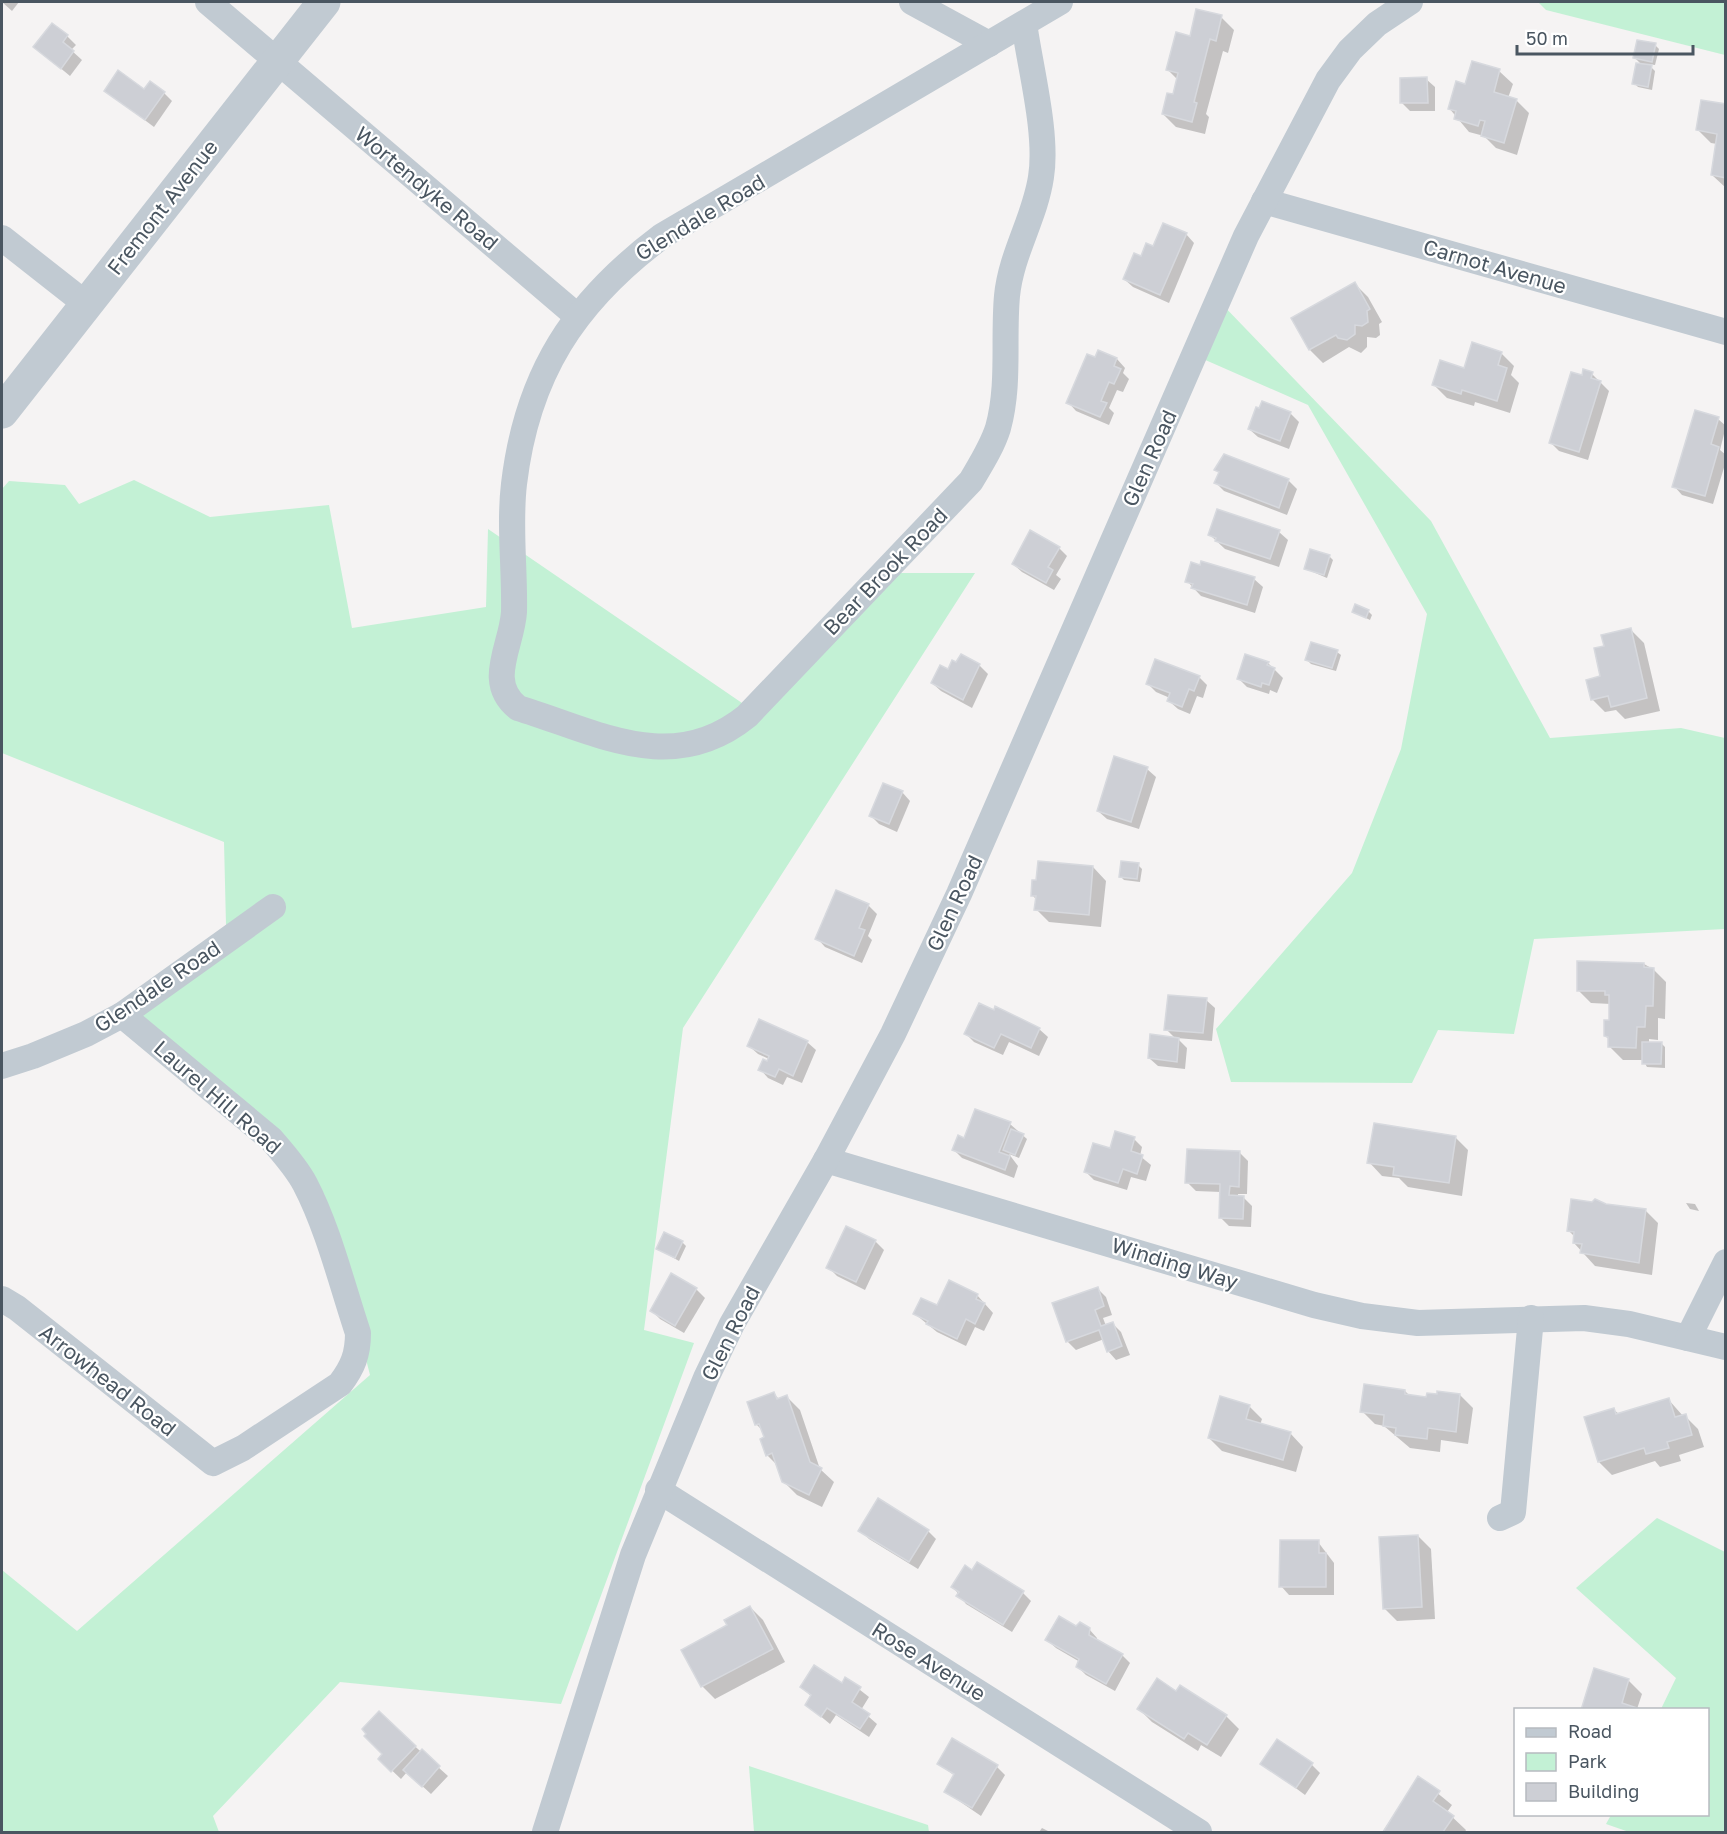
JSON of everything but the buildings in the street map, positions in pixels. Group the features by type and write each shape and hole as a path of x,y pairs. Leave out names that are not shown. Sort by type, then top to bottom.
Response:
{"street":[{"name":"Wortendyke Road","path":"208,2 577,316"},
{"name":"Fremont Avenue","path":"2,412 324,2"},
{"path":"912,2 989,44"},
{"name":"Glendale Road","path":"513,563 514,486 522,434 536,390 553,354 577,316 598,290 626,263 662,236 1060,2"},
{"name":"Glen Road","path":"545,1833 609,1628 658,1490 732,1324 826,1160 893,1034 959,894 1246,236 1328,80 1350,50 1377,24 1410,2"},
{"name":"Bear Brook Road","path":"513,563 514,613 501,676 502,688 509,701 518,708 633,745 659,748 687,746 713,738 747,716 955,498 971,481 987,455 998,429 1003,402 1007,294 1015,257 1036,204 1042,175 1042,146 1024,23"},
{"name":"Carnot Avenue","path":"1264,201 1725,332"},
{"path":"2,238 86,304"},
{"name":"Glendale Road","path":"2,1066 86,1034 122,1015 273,907"},
{"name":"Laurel Hill Road","path":"122,1015 271,1139 292,1163 305,1184 318,1214 358,1333 358,1352 351,1370 339,1384 243,1448 213,1463"},
{"name":"Winding Way","path":"826,1160 1314,1305 1362,1316 1418,1323 1584,1318 1629,1324 1725,1347"},
{"path":"1688,1338 1725,1262"},
{"name":"Arrowhead Road","path":"2,1299 17,1308 213,1463"},
{"path":"1500,1518 1513,1512 1531,1318"},
{"name":"Rose Avenue","path":"658,1490 1200,1833"}],"green space":[{"path":"1538,2 1725,2 1725,55 1546,10"},
{"path":"1218,300 1431,521 1550,738 1681,728 1725,738 1725,929 1534,939 1514,1034 1438,1030 1412,1083 1231,1082 1216,1029 1352,873 1401,749 1427,614 1308,405 1194,355"},
{"path":"134,480 210,517 329,505 352,628 486,607 488,529 742,703 872,573 975,573 683,1028 644,1330 694,1343 561,1704 340,1682 213,1816 219,1832 2,1832 2,1570 77,1631 370,1375 324,1194 128,1030 226,925 224,842 2,753 2,489 9,481 65,485 79,504"},
{"path":"1657,1518 1725,1552 1725,1832 1629,1832 1606,1824 1610,1816 1709,1816 1709,1708 1661,1708 1676,1678 1576,1588"},
{"path":"749,1766 928,1825 929,1832 754,1832"}]}
